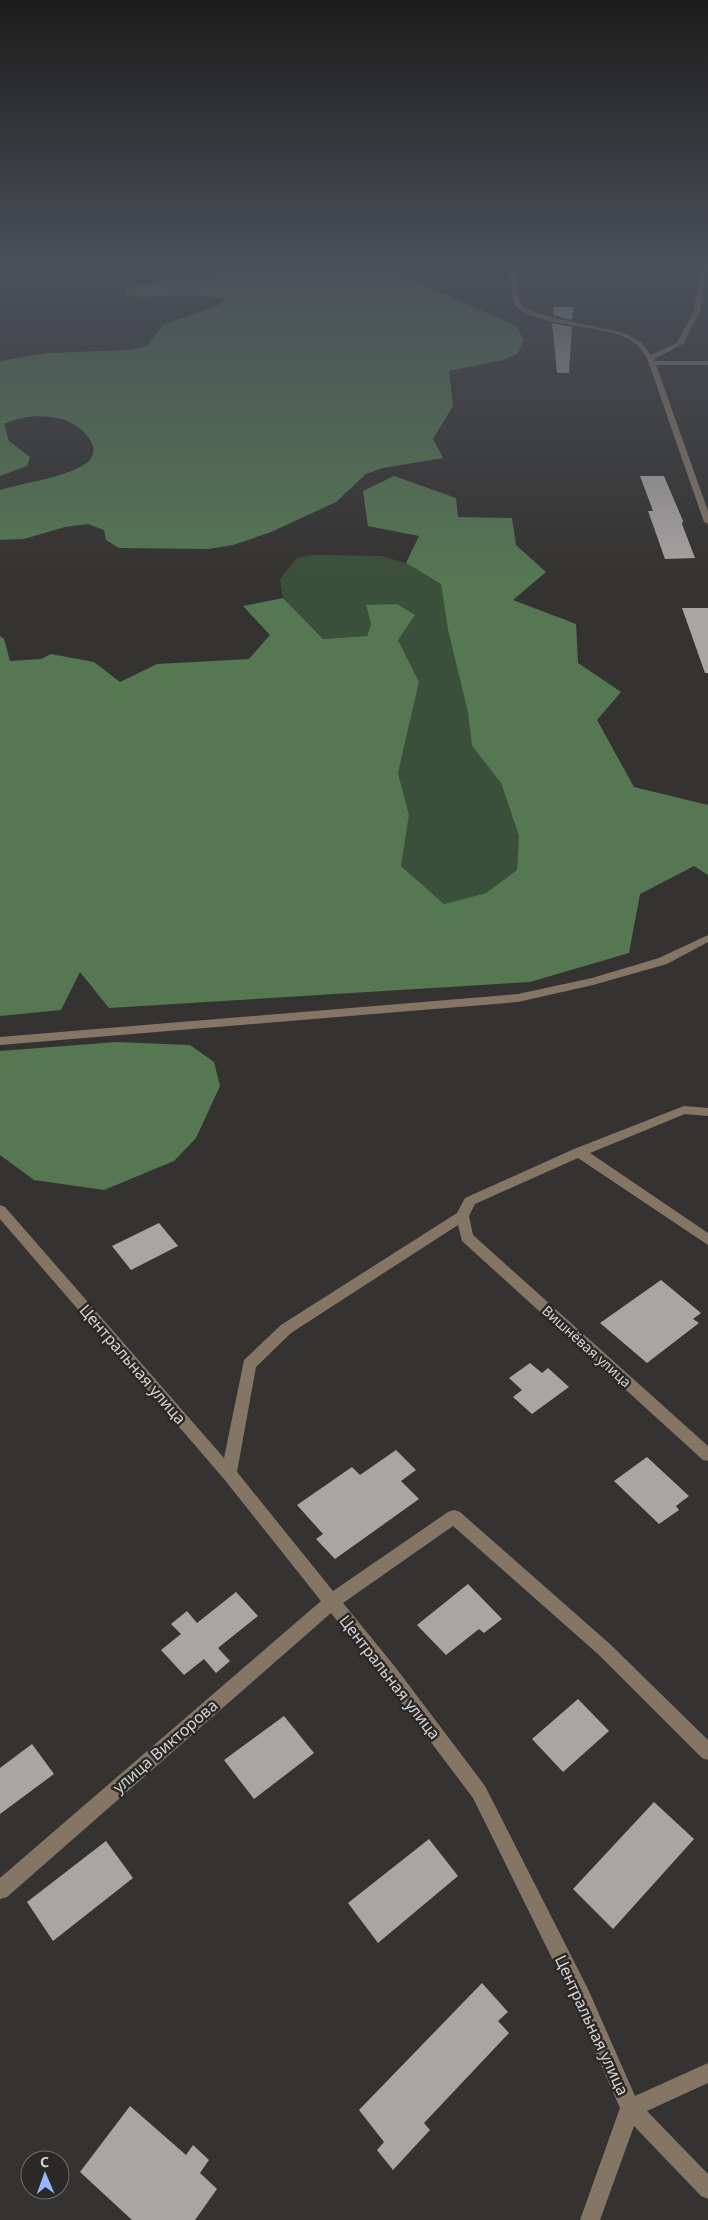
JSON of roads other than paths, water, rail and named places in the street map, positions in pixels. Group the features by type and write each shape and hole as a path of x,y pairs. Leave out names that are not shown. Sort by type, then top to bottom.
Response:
{"street":[{"path":"655,373 708,522"},
{"path":"0,1041 518,998 593,981 663,961 708,938"},
{"path":"229,1474 249,1364 286,1329 462,1216 470,1201 579,1152 684,1110 708,1112"},
{"path":"579,1152 708,1240"},
{"name":"Центральная улица","path":"0,1210 229,1474 390,1674 479,1792 581,1996 630,2108 708,2189"},
{"name":"Вишнёвая улица","path":"462,1216 467,1237 708,1455"},
{"name":"улица Викторова","path":"0,1890 331,1602 454,1517 605,1650 708,1752"},
{"path":"590,2220 630,2108 708,2073"}]}
